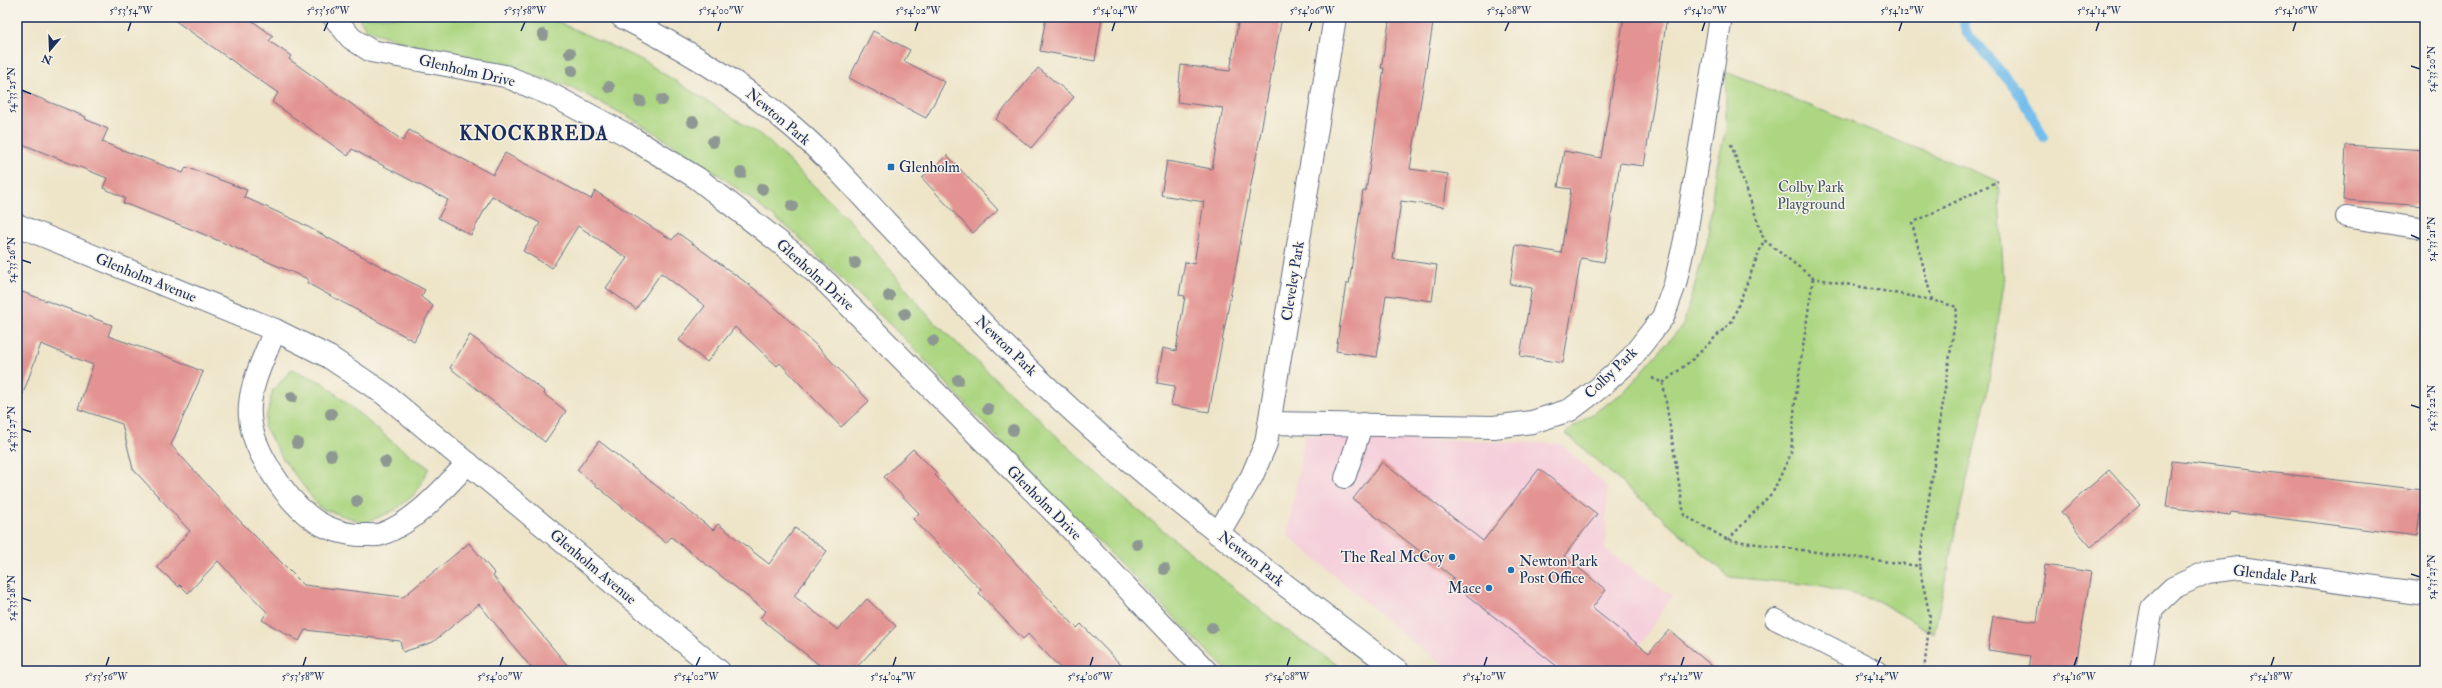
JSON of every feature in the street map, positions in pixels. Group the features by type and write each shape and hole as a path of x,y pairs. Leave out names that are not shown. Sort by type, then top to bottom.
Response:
{"street":[{"name":"Glenholm Drive","path":"334,17 351,38 371,51 505,76 554,96 626,135 697,178 797,256 828,284 1071,529 1206,671"},
{"name":"Newton Park","path":"622,17 667,40 734,80 784,119 826,157 962,302 1050,389 1218,534 1398,671"},
{"name":"Cleveley Park","path":"1218,534 1252,476 1266,443 1335,17"},
{"name":"Colby Park","path":"1270,423 1363,423 1494,427 1532,422 1570,410 1599,388 1628,362 1663,317 1675,284 1686,240 1722,17"},
{"name":"Glenholm Avenue","path":"17,225 275,330 329,357 384,393 709,668"},
{"path":"275,330 253,391 250,416 253,438 288,495 310,517 333,529 358,535 380,535 403,524 431,502 468,463"},
{"name":"Glendale Park","path":"2141,671 2152,608 2174,588 2207,572 2240,568 2425,594"}],"lane":[{"path":"2346,217 2425,229"},
{"path":"1345,478 1363,423"},
{"path":"1774,619 1878,671"}],"path":[{"path":"1704,124 1726,129 1764,240 1813,278 1932,300 1957,308 1919,566 1930,617 1924,671"},
{"path":"1932,300 1912,223 1998,181"},
{"path":"1663,383 1693,359 1732,320 1764,240"},
{"path":"1728,540 1773,492 1791,453 1795,402 1813,278"},
{"path":"1628,362 1641,373 1663,383"},
{"path":"1663,383 1684,515 1728,540 1919,566"}],"shaded area":[{"path":"1305,435 1561,444 1607,487 1605,550 1672,596 1623,671 1451,671 1411,641 1287,535"}],"green space":[{"path":"358,17 547,17 642,60 764,137 850,221 930,318 1121,496 1279,625 1346,671 1227,671 1028,470 904,338 792,231 722,177 638,122 571,87 477,58 409,44 367,30"},
{"name":"Colby Park Playground","path":"1726,72 1998,181 2004,284 1986,399 1957,522 1934,634 1878,601 1823,586 1730,577 1565,433 1624,392 1683,325 1707,243 1715,174 1726,129"},
{"path":"292,369 323,383 396,445 429,468 416,493 395,510 365,523 320,508 283,459 264,426 273,390"}],"building":[{"path":"170,17 247,17 273,36 269,41 291,56 289,59 403,141 409,130 493,175 505,153 591,199 595,191 672,240 678,233 756,290 817,346 869,401 841,427 780,363 777,366 735,327 707,362 679,340 705,306 661,273 636,309 606,288 627,258 578,226 552,268 523,251 540,223 492,196 471,235 438,218 448,200 352,149 348,156 272,102 278,93"},
{"path":"1046,17 1102,17 1095,61 1040,51"},
{"path":"1239,17 1282,17 1209,412 1171,405 1175,386 1157,383 1163,348 1176,351 1185,296 1179,295 1185,262 1194,264 1204,202 1161,195 1167,161 1212,169 1223,108 1177,102 1181,65 1230,71"},
{"path":"1390,17 1434,17 1410,169 1448,174 1444,207 1401,201 1393,259 1437,265 1432,301 1386,295 1377,357 1336,351 1346,283 1349,284 1363,191 1366,191 1384,68 1381,68"},
{"path":"1624,17 1667,17 1644,166 1620,163 1604,262 1581,258 1563,363 1520,356 1532,288 1510,284 1516,245 1561,253 1571,189 1558,187 1564,151 1601,158"},
{"path":"873,31 910,50 904,61 945,82 926,118 849,78"},
{"path":"1038,68 1074,97 1031,148 996,119"},
{"path":"17,89 86,117 85,119 108,129 102,142 183,173 186,167 247,190 244,197 295,220 425,290 421,297 433,306 414,341 307,283 308,279 196,231 123,203 125,198 103,188 107,178 17,142"},
{"path":"2346,145 2425,150 2425,206 2343,200"},
{"path":"947,155 998,210 973,233 922,178"},
{"path":"17,290 112,325 108,336 174,359 203,372 171,445 241,522 304,585 403,597 469,543 495,574 493,576 572,671 534,671 479,604 433,642 403,652 400,641 305,630 299,641 262,620 267,612 218,561 188,593 180,585 179,587 157,567 190,531 133,469 122,424 78,409 93,365 41,344 21,399 17,399"},
{"path":"470,335 545,392 544,394 566,411 545,442 450,368"},
{"path":"599,441 713,530 718,524 769,564 795,528 827,551 794,596 838,630 867,599 896,626 853,671 827,671 760,618 766,611 671,537 666,543 577,470"},
{"path":"913,449 937,473 935,475 1077,628 1081,624 1127,671 1063,671 1028,634 1023,639 979,593 981,590 913,519 919,513 884,477"},
{"path":"2172,461 2423,490 2417,536 2231,512 2230,515 2166,507"},
{"path":"1382,462 1483,541 1539,469 1597,514 1564,556 1606,590 1592,608 1649,653 1669,630 1718,671 1563,671 1450,582 1454,578 1353,499"},
{"path":"2109,470 2140,505 2091,547 2061,512"},
{"path":"2045,565 2091,572 2075,671 2028,671 2030,656 1988,650 1993,616 2037,622"}],"waterway":[{"path":"1963,17 1966,32 2016,89 2044,137"}],"place":[{"name":"Glenholm","path":"891,167"},
{"name":"The Real McCoy","path":"1452,557"},
{"name":"Newton Park Post Office","path":"1511,570"},
{"name":"Mace","path":"1489,588"}],"district":[{"name":"KNOCKBREDA","path":"534,134"}]}
